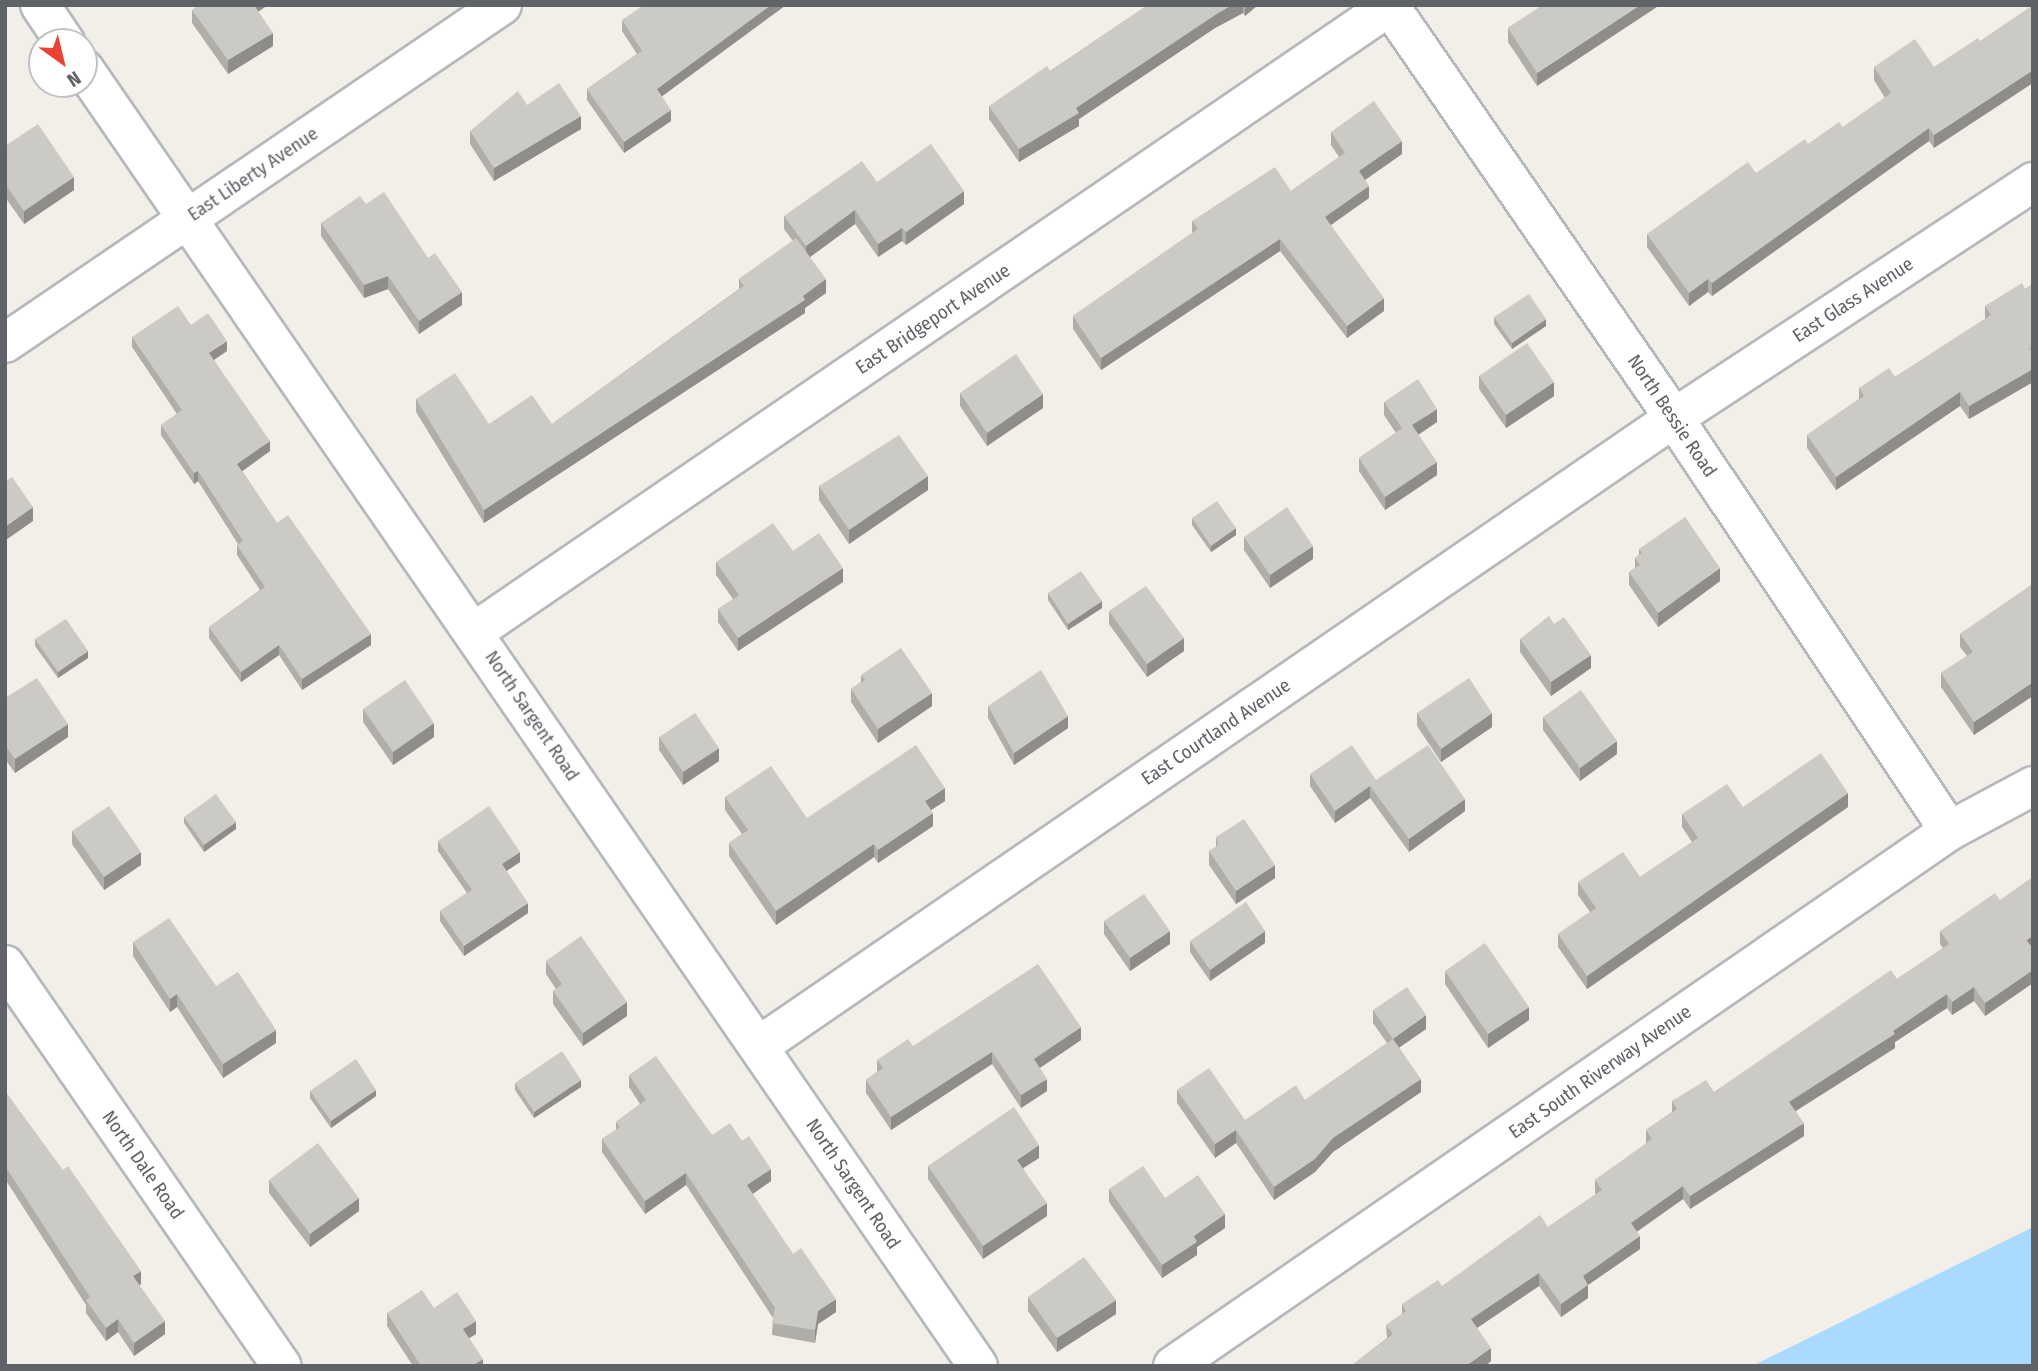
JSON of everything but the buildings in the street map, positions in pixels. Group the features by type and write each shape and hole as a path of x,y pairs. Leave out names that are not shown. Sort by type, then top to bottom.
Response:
{"street":[{"path":"40,5 56,28"},
{"name":"East Liberty Avenue","path":"5,343 502,5"},
{"name":"North Bessie Road","path":"1390,6 1674,418 1949,831"},
{"name":"East Bridgeport Avenue","path":"474,632 1390,6"},
{"name":"North Sargent Road","path":"98,89 978,1366"},
{"name":"East Glass Avenue","path":"1674,418 2033,182"},
{"name":"East Courtland Avenue","path":"759,1046 1674,418"},
{"name":"East South Riverway Avenue","path":"1173,1366 1949,831 2033,786"},
{"name":"North Dale Road","path":"5,965 282,1366"}],"water":[{"path":"2033,1227 2033,1366 1752,1366"}]}
